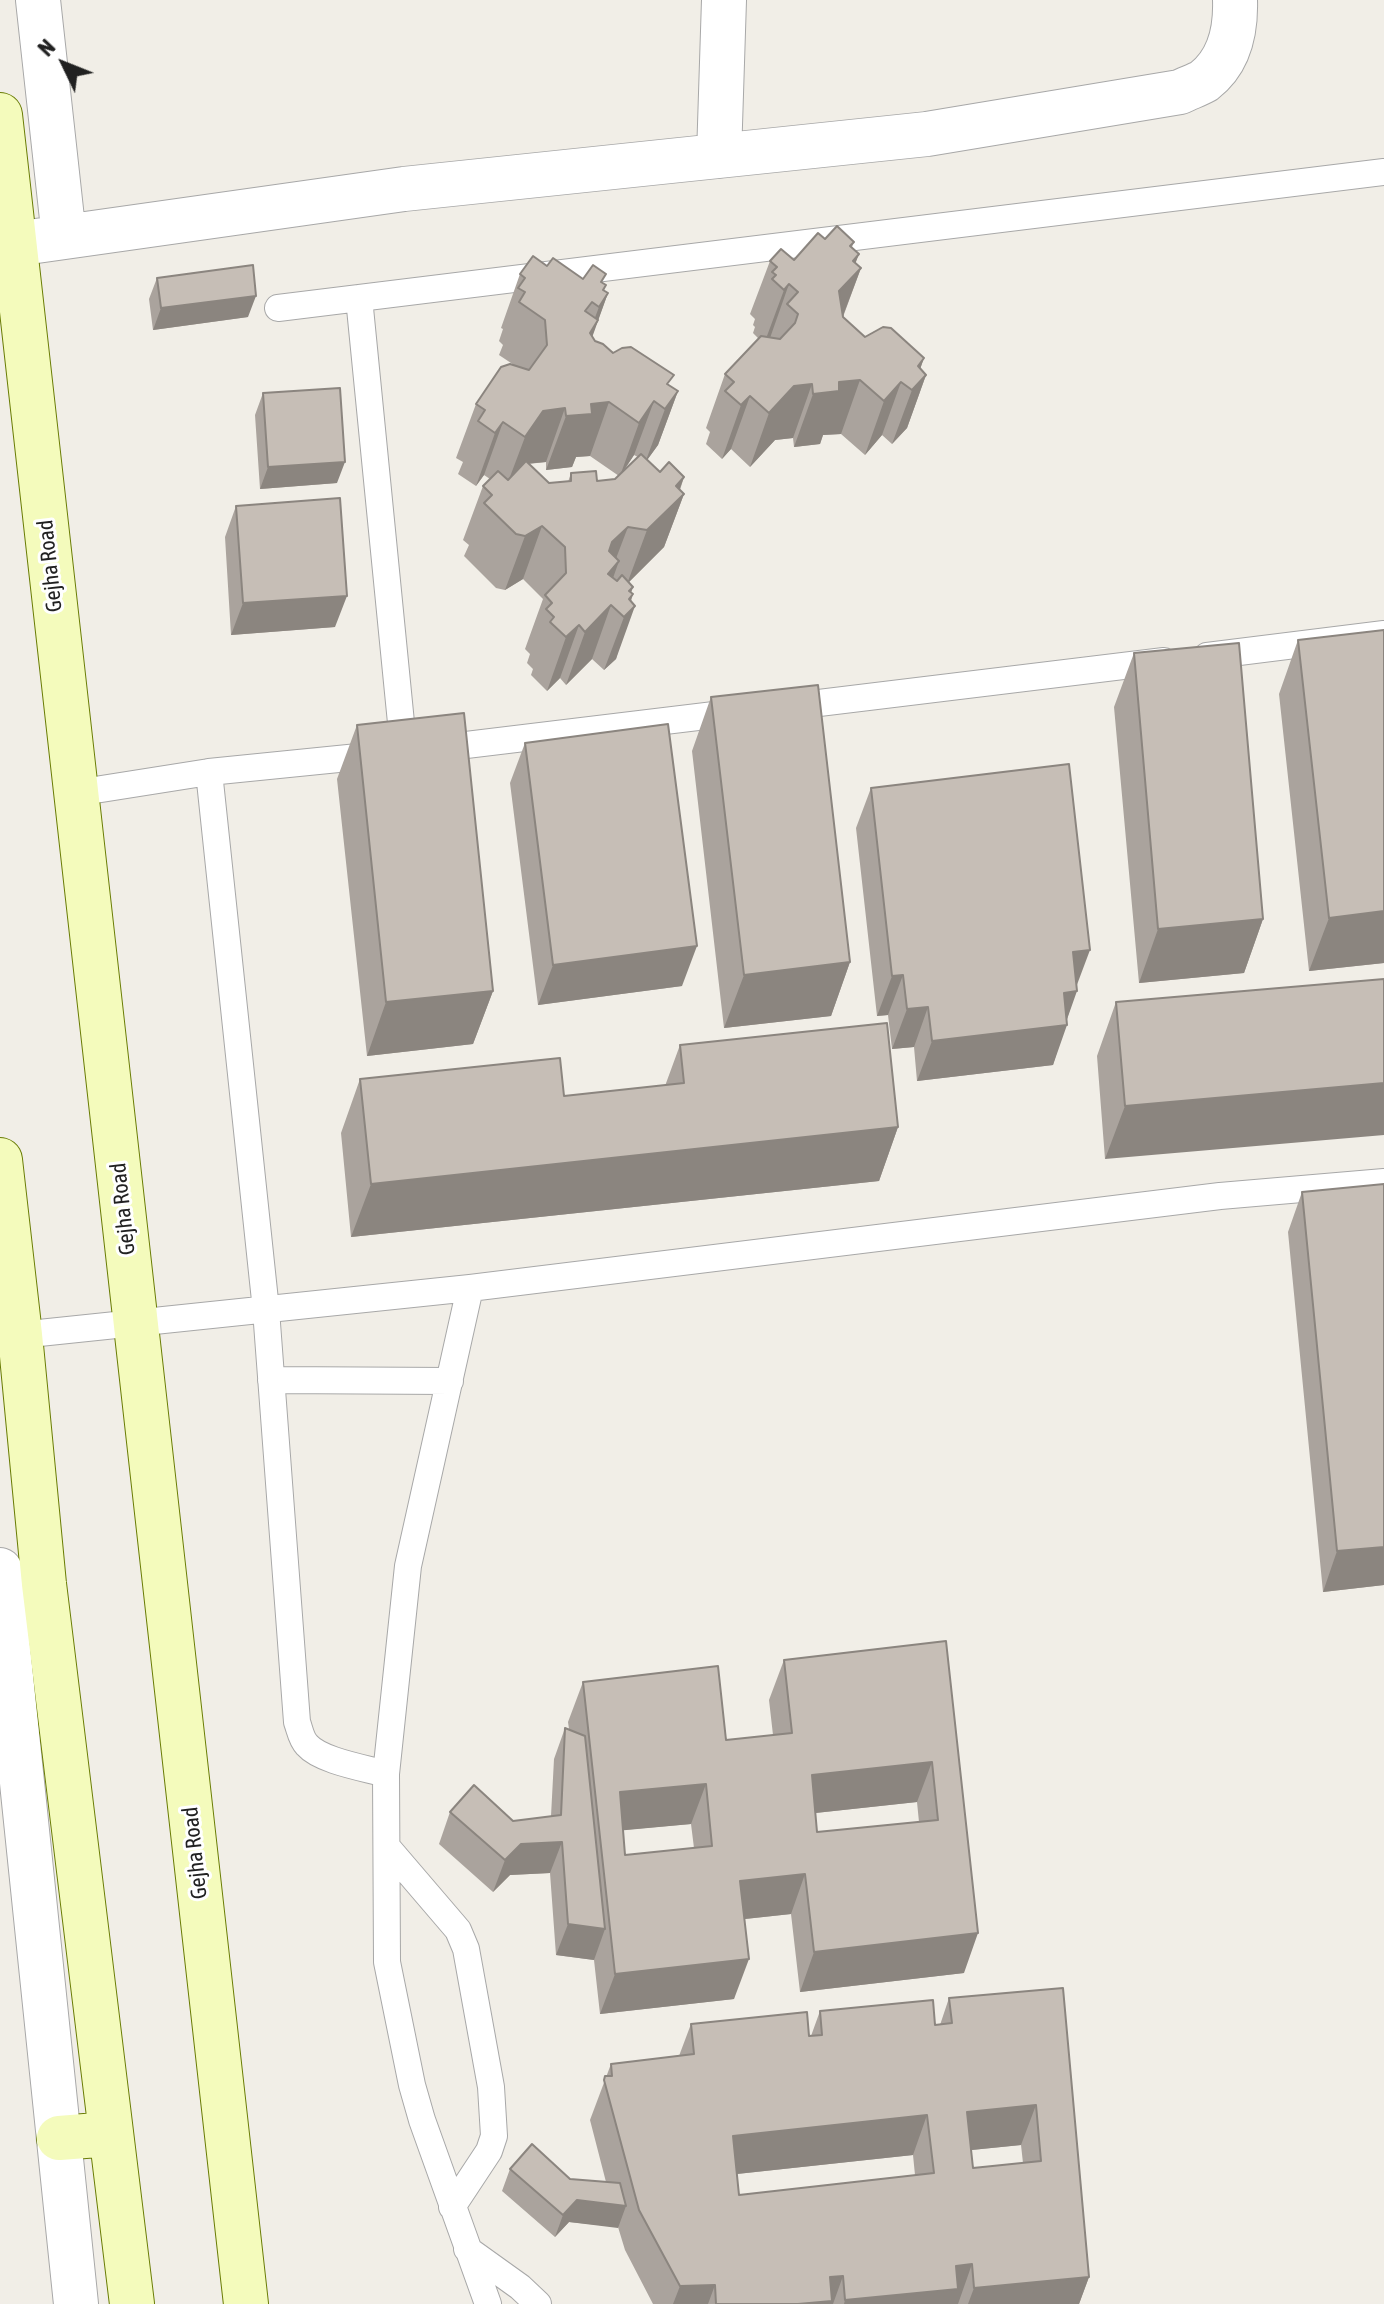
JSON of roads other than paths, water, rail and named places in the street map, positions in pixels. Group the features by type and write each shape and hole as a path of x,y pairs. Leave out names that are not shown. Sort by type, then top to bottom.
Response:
{"street":[{"path":"38,0 64,237"},
{"path":"719,156 724,0"},
{"path":"15,244 404,189 927,134 1180,92 1203,81 1219,65 1232,42 1235,0"},
{"name":"Gejha Road","path":"0,115 246,2304"},
{"path":"0,1160 6,1251 20,1335 44,1584 132,2304"},
{"path":"0,1570 76,2304"},
{"path":"59,2138 111,2134"}],"lane":[{"path":"278,308 1384,172"},
{"path":"359,298 404,753"},
{"path":"76,793 209,772 404,753 1384,634"},
{"path":"209,772 266,1310 297,1722 301,1736 320,1755 386,1774"},
{"path":"20,1335 470,1288 1204,1198 1384,1182"},
{"path":"470,1288 408,1566 386,1774 387,1962 412,2085 488,2304"},
{"path":"271,1380 450,1381"},
{"path":"387,1847 458,1930 469,1964 491,2087 494,2136 489,2151 452,2207"},
{"path":"467,2249 520,2287 538,2304"}]}
